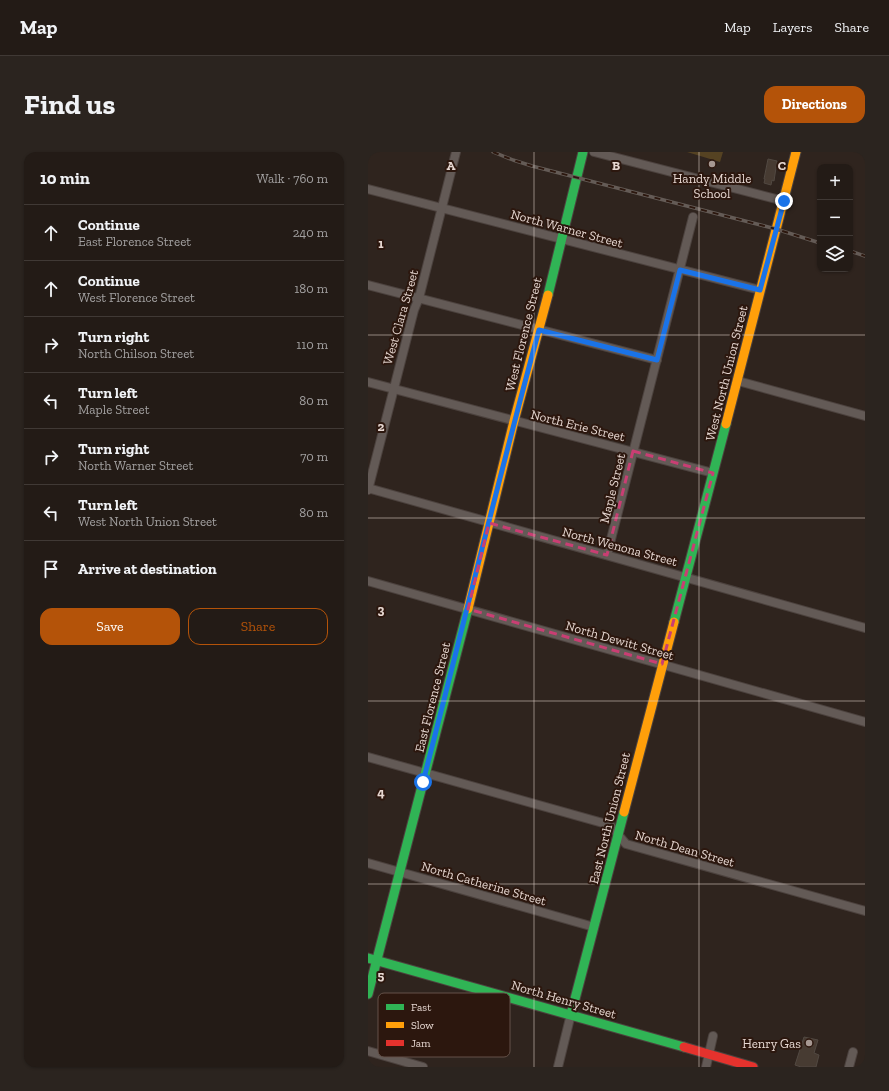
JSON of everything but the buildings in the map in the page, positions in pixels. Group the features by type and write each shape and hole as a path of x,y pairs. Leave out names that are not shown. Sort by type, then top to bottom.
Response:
{"street":[{"name":"West Clara Street","path":"368,489 393,388 414,310 419,298 456,152"},
{"name":"West Florence Street","path":"489,523 583,152"},
{"path":"594,152 784,201"},
{"name":"West North Union Street","path":"686,577 738,381 796,152"},
{"name":"North Warner Street","path":"368,189 760,290"},
{"name":"Maple Street","path":"607,555 693,217"},
{"path":"368,285 657,360"},
{"path":"738,381 865,416"},
{"name":"North Erie Street","path":"368,382 713,473"},
{"name":"North Wenona Street","path":"368,489 865,628"},
{"name":"East Florence Street","path":"368,994 372,959 400,872 489,523"},
{"name":"East North Union Street","path":"558,1067 662,664 686,577"},
{"name":"North Dewitt Street","path":"368,581 865,722"},
{"name":"North Dean Street","path":"368,757 610,825 626,844 865,911"},
{"name":"North Catherine Street","path":"368,863 594,927"},
{"name":"North Henry Street","path":"372,959 495,993"},
{"name":"North Henry Street","path":"510,997 753,1067"},
{"path":"706,1067 713,1036"},
{"path":"368,1051 378,1054"},
{"path":"849,1067 853,1052"},
{"path":"389,1057 423,1067"}],"highlighted area":[{"path":"633,451 713,473 662,664 468,609 489,523 607,555"}],"shaded area":[{"path":"687,152 723,152 720,162"}],"railway":[{"path":"493,152 532,166 776,229 817,242"},
{"path":"853,252 865,256"}],"traffic: fast":[{"path":"548,295 583,152"},
{"path":"674,622 726,424"},
{"path":"368,994 468,609"},
{"path":"571,1014 624,812"},
{"path":"368,958 492,993"},
{"path":"510,998 684,1047"}],"traffic: slow":[{"path":"726,424 796,152"},
{"path":"468,609 514,421 548,295"},
{"path":"624,812 674,622"}],"traffic: jam":[{"path":"684,1047 753,1067"}],"place":[{"name":"Handy Middle School","path":"712,164"},
{"name":"Henry Gas","path":"809,1043"}],"route":[{"path":"423,782 466,618 514,421 539,330 657,360 680,270 760,290 784,201"}]}
